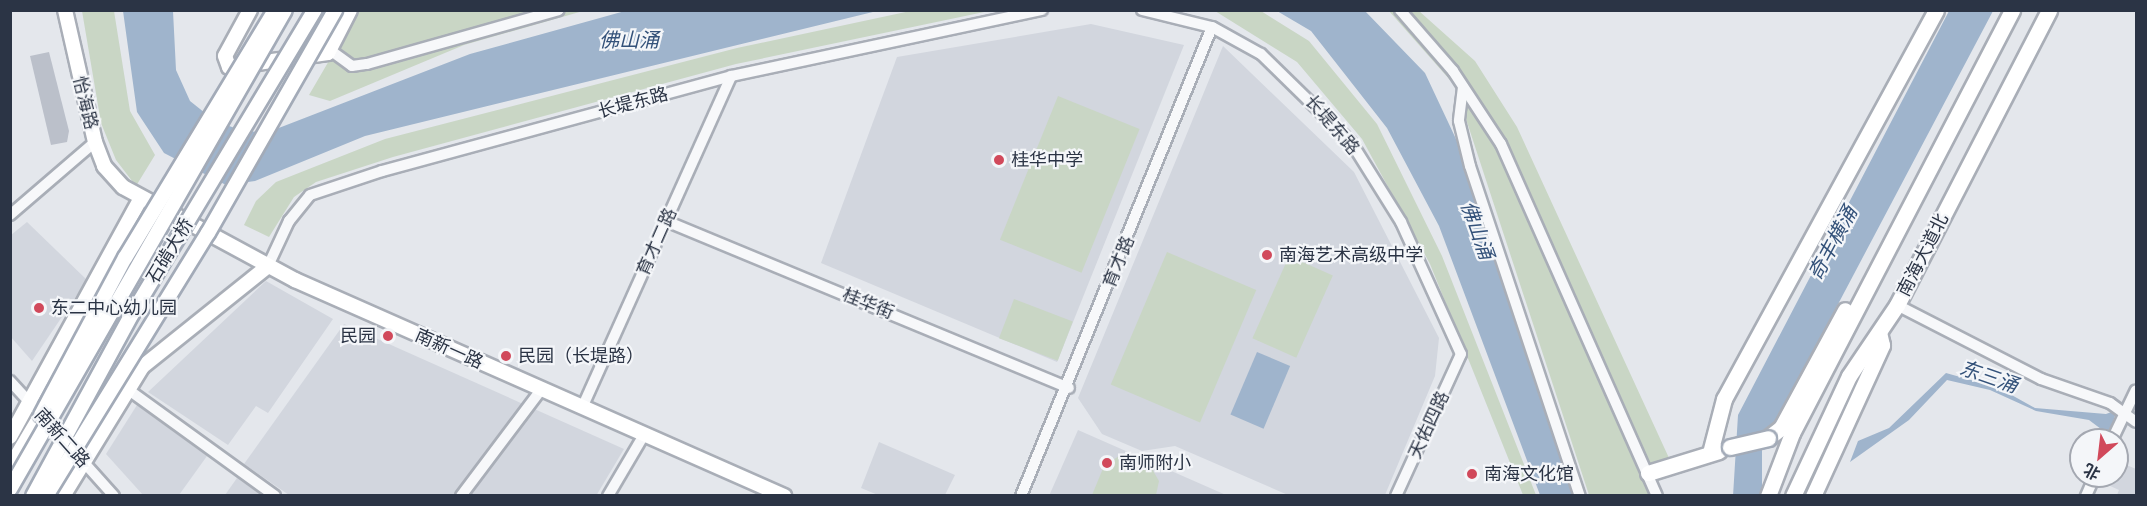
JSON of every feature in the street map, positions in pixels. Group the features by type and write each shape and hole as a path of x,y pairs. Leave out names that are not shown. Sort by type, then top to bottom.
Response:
{"highway":[{"path":"1710,453 1724,399 1936,10"},
{"path":"2046,16 2061,10"},
{"name":"南海大道北","path":"1768,495 1786,449 2011,12"},
{"name":"南海大道北","path":"1793,495 1809,455 1879,332 1897,305 2046,16"},
{"path":"1648,472 1768,438 1781,428 1851,300 1868,288"},
{"path":"1813,495 1882,345 1879,332"}],"main road":[{"name":"怡海路","path":"65,10 95,142 104,166 123,188"},
{"path":"250,10 225,56 229,67 330,50 350,10"},
{"path":"10,467 125,258 274,10"},
{"name":"石𬒔大桥","path":"10,489 285,10"},
{"name":"石𬒔大桥","path":"33,495 132,314 315,10"},
{"path":"46,495 214,222 334,10"},
{"name":"南新一路","path":"123,188 268,266 541,390 784,495"},
{"path":"10,437 141,198"},
{"path":"63,495 126,388 142,368 268,266"}],"street":[{"path":"330,50 352,66 367,64 559,10"},
{"name":"长堤东路","path":"268,266 289,221 310,195 731,76 1042,10"},
{"name":"长堤东路","path":"1142,10 1212,27 1261,54 1351,142 1401,222 1461,354"},
{"path":"1400,10 1463,87 1501,144 1657,495"},
{"name":"育才路","path":"1021,495 1069,388 1212,27"},
{"name":"育才二路","path":"582,408 731,76"},
{"path":"1463,87 1459,121 1470,166 1580,495"},
{"path":"10,214 95,142"},
{"name":"桂华街","path":"666,221 1069,388"},
{"path":"1897,305 2041,380 2126,412 2136,422"},
{"name":"天佑四路","path":"1396,495 1461,354"},
{"name":"南新二路","path":"10,381 114,495"},
{"path":"126,388 275,495"},
{"path":"461,495 541,390"},
{"path":"2118,428 2136,390"},
{"path":"608,495 644,435"}],"shaded area":[{"name":"桂华中学","path":"1091,24 1184,45 1057,362 821,263 897,57"},
{"name":"南海艺术高级中学","path":"1223,46 1354,172 1439,338 1435,376 1385,495 1288,495 1175,446 1142,451 1102,434 1078,398"},
{"name":"东二中心幼儿园","path":"27,222 87,280 32,361 10,336 11,235"},
{"path":"266,281 333,319 268,413 256,406 228,445 148,392"},
{"path":"344,324 624,449 596,496 289,495 244,464"},
{"path":"137,405 207,456 179,495 143,495 106,454"},
{"name":"南师附小","path":"1078,430 1226,495 1049,496"},
{"path":"879,442 955,475 945,495 878,495 861,488"},
{"path":"2129,466 2136,469 2136,495 2117,495 2119,490 2115,488 2129,488"},
{"path":"237,478 261,495 225,495"}],"green space":[{"path":"915,10 989,11 736,64 393,157 316,182 294,197 269,237 244,225 256,201 276,182 385,139 737,48"},
{"path":"82,11 114,11 130,111 155,155 136,186 116,160 101,123"},
{"path":"358,11 583,11 464,45 330,101 309,95"},
{"path":"1215,11 1261,11 1309,41 1377,124 1442,256 1536,495 1523,495 1430,264 1362,139 1297,62"},
{"path":"1389,11 1419,11 1475,61 1517,127 1669,458 1643,470 1651,495 1589,495 1466,119 1465,97"},
{"path":"1058,96 1140,129 1082,273 1000,240"},
{"path":"1167,252 1256,290 1200,422 1111,385"},
{"path":"1289,256 1333,276 1296,358 1252,338"},
{"path":"1014,299 1073,322 1058,361 999,338"},
{"path":"1119,456 1152,469 1159,481 1156,495 1092,495 1104,466"}],"water":[{"name":"佛山涌","path":"123,11 173,11 176,70 190,101 215,121 246,132 271,131 470,54 625,11 877,11 365,136 255,181 226,185 164,153 137,112"},
{"name":"佛山涌","path":"1277,11 1365,11 1425,73 1456,139 1576,495 1540,495 1439,226 1387,128 1311,31"},
{"name":"奇丰横涌","path":"1949,11 1993,11 1762,448 1762,495 1733,496 1738,415"},
{"path":"1257,352 1290,366 1264,429 1230,415"},
{"path":"1946,373 1999,388 2035,408 2106,414 2117,410 2111,428 2100,428 2089,420 2036,411 1990,390 1947,380 1909,420 1850,462 1858,441 1889,428"}],"building":[{"path":"49,52 69,131 67,142 51,145 30,56"}],"place":[{"name":"桂华中学","path":"999,160"},
{"name":"南海艺术高级中学","path":"1267,255"},
{"name":"东二中心幼儿园","path":"39,308"},
{"name":"民园","path":"388,336"},
{"name":"民园（长堤路）","path":"506,356"},
{"name":"南师附小","path":"1107,463"},
{"name":"南海文化馆","path":"1472,474"}],"water label":[{"name":"东三涌","path":"1989,376"}]}
